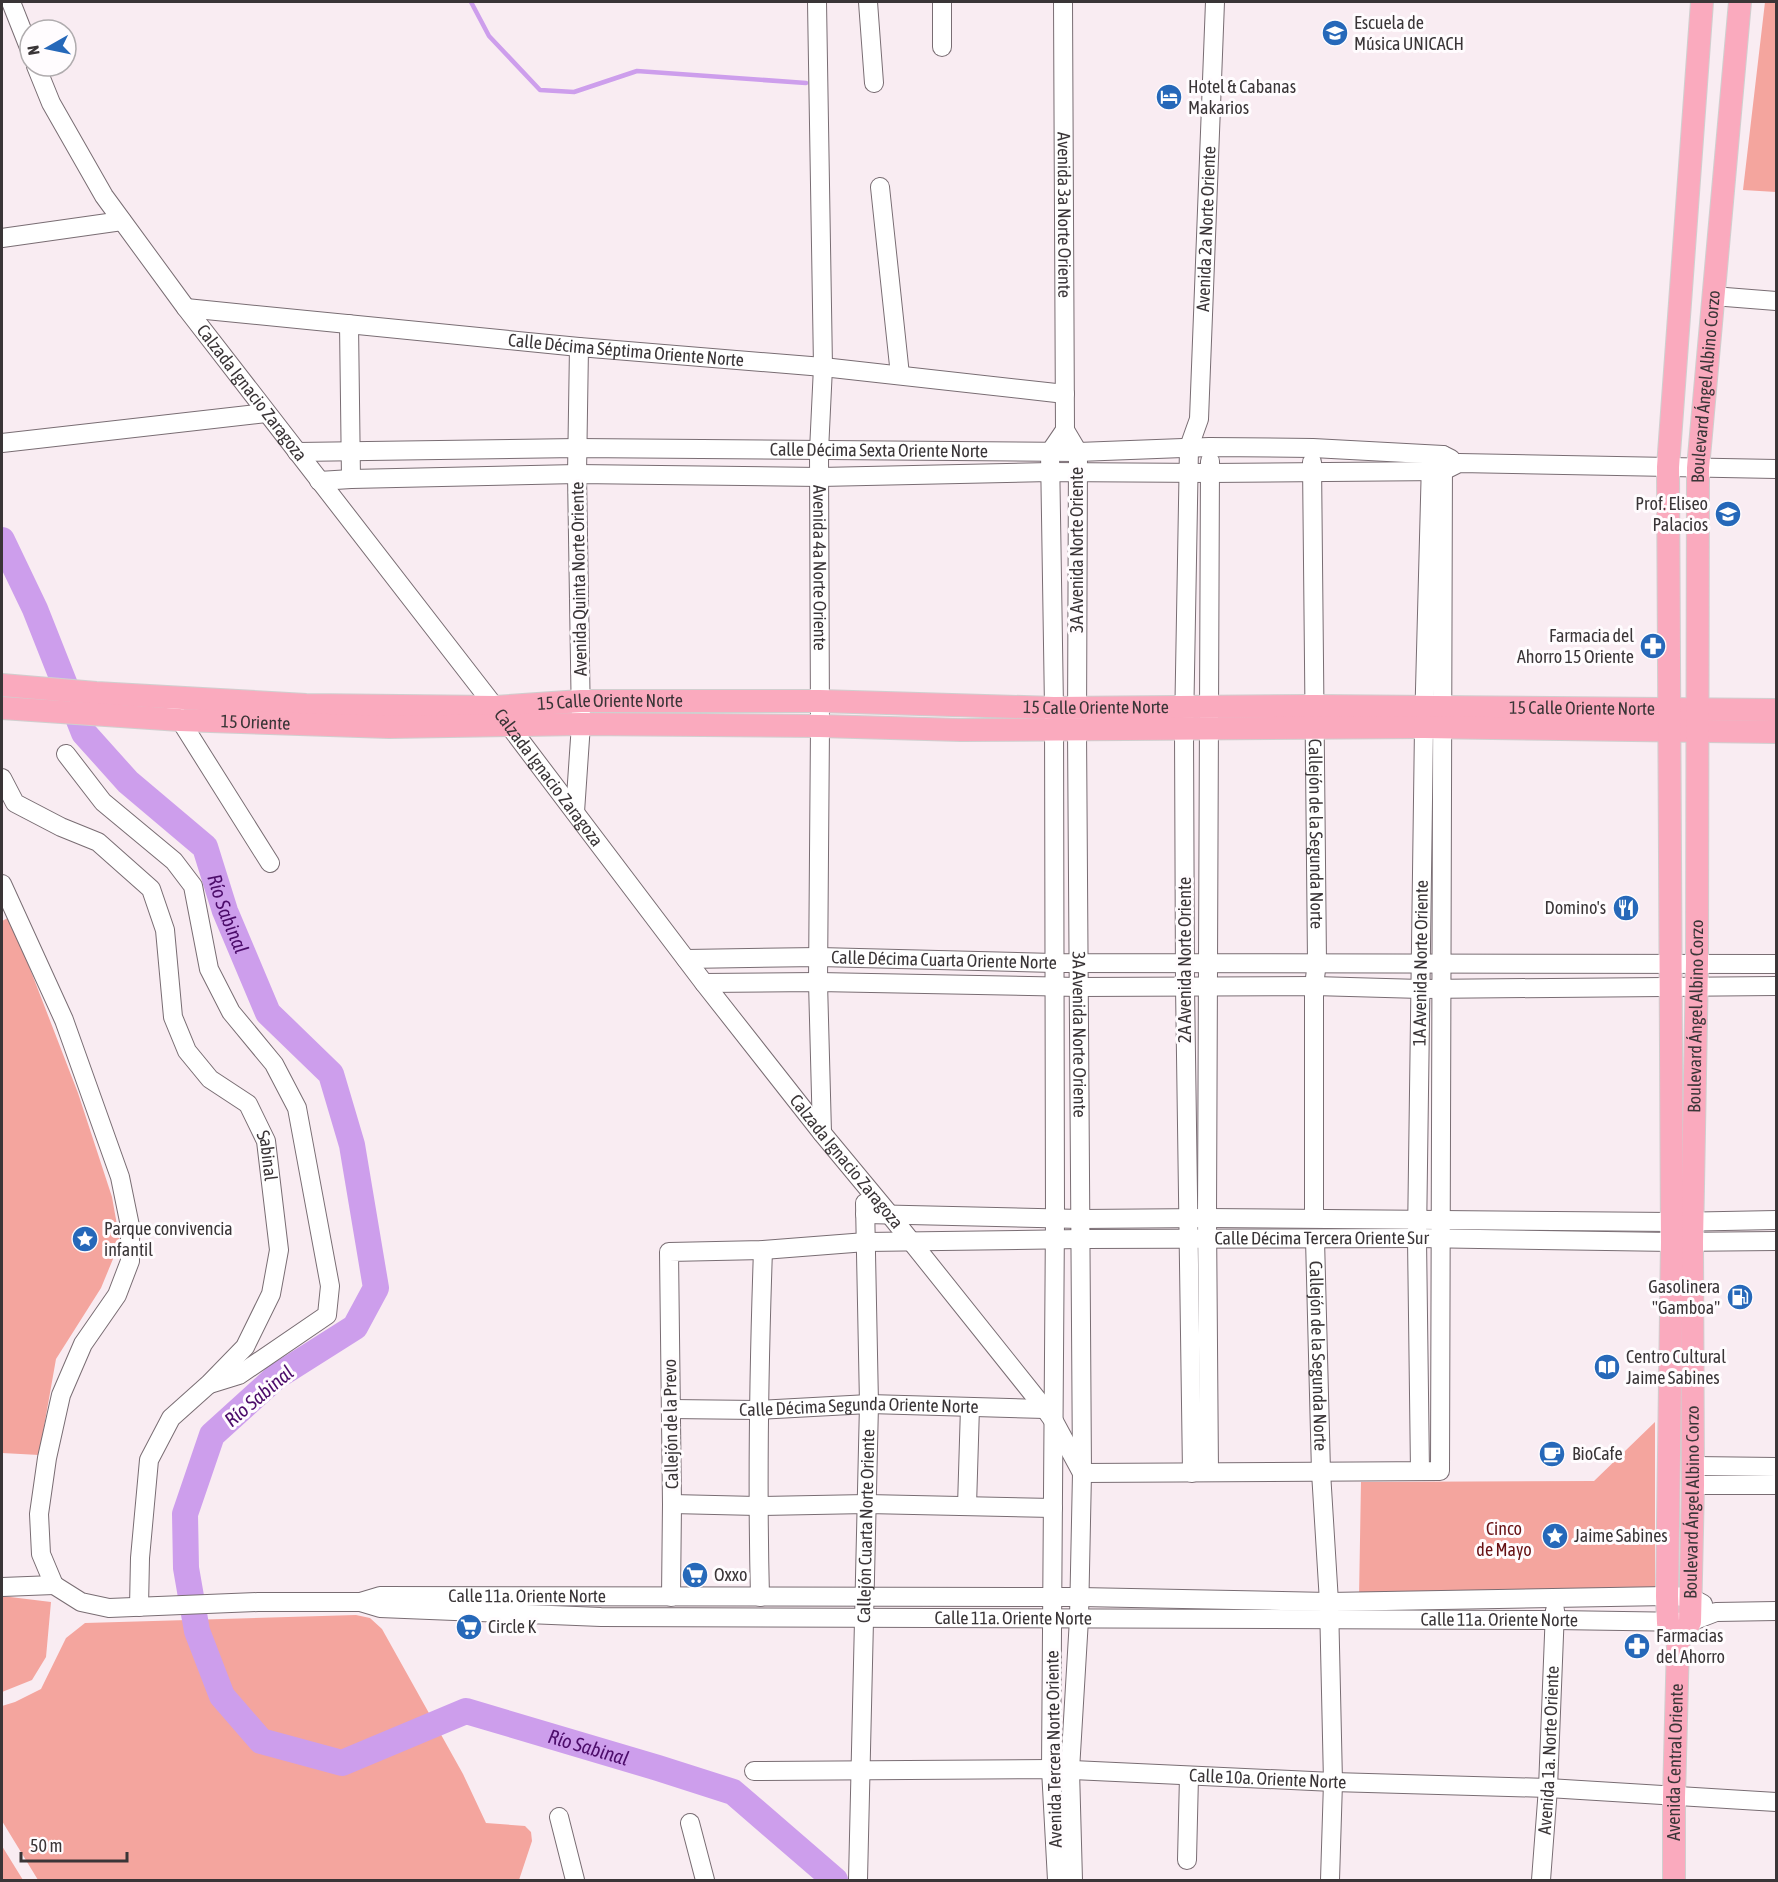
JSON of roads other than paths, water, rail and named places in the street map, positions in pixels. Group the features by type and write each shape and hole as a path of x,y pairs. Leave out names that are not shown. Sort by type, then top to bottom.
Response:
{"main road":[{"name":"Boulevard Ángel Albino Corzo","path":"1678,1643 1690,1622 1694,1476 1670,975 1668,467 1702,2"},
{"name":"Boulevard Ángel Albino Corzo","path":"1678,1643 1668,1623 1667,1596 1682,1232 1697,963 1698,468 1740,2"},
{"name":"15 Oriente","path":"8,685 180,720 389,727 501,716"},
{"name":"15 Oriente","path":"10,708 97,704 167,697 501,716"},
{"name":"15 Calle Oriente Norte","path":"501,716 581,701 820,701 1054,708 1077,718 1184,729 1209,729 1315,717"},
{"name":"15 Calle Oriente Norte","path":"501,716 581,724 961,730 1054,730 1077,718 1184,706 1208,706 1315,717 1697,720"},
{"path":"1697,720 1776,710"},
{"path":"1697,720 1776,732"},
{"name":"Avenida Central Oriente","path":"1674,1881 1678,1643"}],"street":[{"path":"11,2 18,20"},
{"name":"Avenida 4a Norte Oriente","path":"817,2 823,366 819,451 818,982 822,1133"},
{"path":"868,2 874,83"},
{"path":"942,2 942,47"},
{"name":"Avenida 3a Norte Oriente","path":"1063,2 1065,430"},
{"name":"Avenida 2a Norte Oriente","path":"1189,447 1199,419 1215,2"},
{"name":"Calzada Ignacio Zaragoza","path":"41,78 51,103 104,196 186,308 704,983 1050,1416 1082,1473"},
{"path":"880,187 900,375"},
{"path":"2,238 122,221"},
{"path":"1713,296 1776,300"},
{"name":"Calle Décima Séptima Oriente Norte","path":"186,308 579,347 823,366 1065,394"},
{"path":"349,324 351,478"},
{"name":"Avenida Quinta Norte Oriente","path":"574,812 581,724 577,474 579,347"},
{"path":"2,443 266,413"},
{"name":"Avenida 2a Norte Oriente","path":"1199,419 1209,447"},
{"path":"1050,452 1065,430 1078,452"},
{"name":"Calle Décima Sexta Oriente Norte","path":"297,452 577,448 1078,452 1189,447 1313,448 1441,463"},
{"name":"2A Avenida Norte Oriente","path":"1189,447 1184,706 1187,1218 1200,1473"},
{"name":"2A Avenida Norte Oriente","path":"1200,1473 1208,1238 1209,447"},
{"name":"Callejón de la Segunda Norte","path":"1313,448 1317,962 1314,986 1314,1218"},
{"name":"3A Avenida Norte Oriente","path":"1050,452 1054,708 1055,1218 1050,1416 1053,1508 1052,1618"},
{"name":"3A Avenida Norte Oriente","path":"1078,452 1077,718 1082,1473 1079,1619"},
{"name":"Calle Décima Sexta Oriente Norte","path":"319,481 351,478 577,474 820,477 1050,472 1312,473 1441,463 1776,470"},
{"name":"1A Avenida Norte Oriente","path":"1433,717 1443,964 1440,1471 1420,1471 1417,1238 1420,963 1433,717 1441,463"},
{"path":"167,697 270,863"},
{"path":"66,754 103,802 174,861 193,886 209,969 231,1012 274,1064 297,1108 330,1286 327,1315 239,1375 209,1384"},
{"name":"Sabinal","path":"2,778 8,808 98,842 151,889 165,930 173,1017 187,1050 210,1079 248,1104 266,1141 279,1250 271,1294 245,1347 171,1418 149,1460 140,1558 143,1607"},
{"path":"2,884 64,1020 120,1177 130,1226 130,1261 117,1294 83,1344 61,1395 47,1458 39,1514 41,1554 54,1585 2,1587"},
{"name":"Calle Décima Cuarta Oriente Norte","path":"686,959 819,957 1054,963 1420,963 1670,975"},
{"path":"1697,963 1771,964 1771,986 1696,986 1670,975 1697,963"},
{"name":"Calle Décima Cuarta Oriente Norte","path":"704,983 818,982 1079,987 1314,986 1443,989 1670,975"},
{"name":"Callejón Cuarta Norte Oriente","path":"859,1875 869,1404 865,1183"},
{"name":"Calle Décima Tercera Oriente Sur","path":"865,1214 1081,1219 1314,1218 1553,1221 1776,1241"},
{"path":"1682,1232 1776,1220"},
{"path":"1553,1221 1553,1240"},
{"name":"Calle Décima Tercera Oriente Sur","path":"669,1252 763,1250 866,1242 1188,1238 1553,1240 1682,1232"},
{"name":"Callejón de la Segunda Norte","path":"1315,1239 1321,1472 1328,1611"},
{"path":"760,1597 757,1506 763,1250"},
{"name":"Callejón de la Prevo","path":"669,1252 671,1597"},
{"name":"Calle Décima Segunda Oriente Norte","path":"671,1409 758,1410 869,1404 970,1407 1050,1416"},
{"path":"968,1506 970,1407"},
{"path":"1082,1473 1420,1471"},
{"path":"1694,1476 1772,1476"},
{"path":"672,1504 757,1506 867,1504 1053,1508"},
{"name":"Calle 11a. Oriente Norte","path":"54,1585 81,1602 110,1608 258,1602 360,1602 380,1596 865,1596 1080,1597 1328,1611 1668,1623 1690,1622 1716,1612"},
{"path":"600,1597 601,1617"},
{"path":"1690,1597 1716,1612 1776,1611"},
{"name":"Calle 11a. Oriente Norte","path":"360,1602 380,1608 601,1617 1079,1619 1328,1611 1555,1598 1690,1597"},
{"name":"Avenida 1a. Norte Oriente","path":"1541,1881 1548,1788 1555,1598"},
{"path":"1328,1611 1333,1782 1330,1881"},
{"name":"Avenida Tercera Norte Oriente","path":"1052,1618 1051,1769 1057,1881"},
{"name":"Avenida Tercera Norte Oriente","path":"1073,1881 1070,1770 1079,1619"},
{"name":"Calle 10a. Oriente Norte","path":"754,1771 1051,1769 1333,1782 1548,1788 1776,1802"},
{"path":"1187,1860 1190,1776"},
{"path":"559,1817 575,1881"},
{"path":"690,1823 705,1881"}],"waterway":[{"path":"471,2 489,36 540,90 574,92 637,71 806,83"},
{"name":"Río Sabinal","path":"2,540 35,609 84,733 128,782 205,847 225,911 268,1013 331,1074 352,1145 376,1288 355,1327 276,1377 212,1435 185,1514 186,1568 197,1631 222,1696 261,1741 342,1763 466,1711 658,1768 733,1792 835,1880"}],"place":[{"name":"Escuela de Música UNICACH","path":"1335,33"},
{"name":"Hotel & Cabanas Makarios","path":"1169,97"},
{"name":"Prof. Eliseo Palacios","path":"1728,514"},
{"name":"Farmacia del Ahorro 15 Oriente","path":"1653,646"},
{"name":"Domino's","path":"1626,908"},
{"name":"Parque convivencia infantil","path":"85,1239"},
{"name":"Gasolinera \"Gamboa\"","path":"1740,1297"},
{"name":"Centro Cultural Jaime Sabines","path":"1607,1367"},
{"name":"BioCafe","path":"1552,1454"},
{"name":"Jaime Sabines","path":"1555,1536"},
{"name":"Oxxo","path":"695,1575"},
{"name":"Circle K","path":"469,1627"},
{"name":"Farmacias del Ahorro","path":"1637,1646"}],"park label":[{"name":"Cinco de Mayo","path":"1504,1540"}]}
